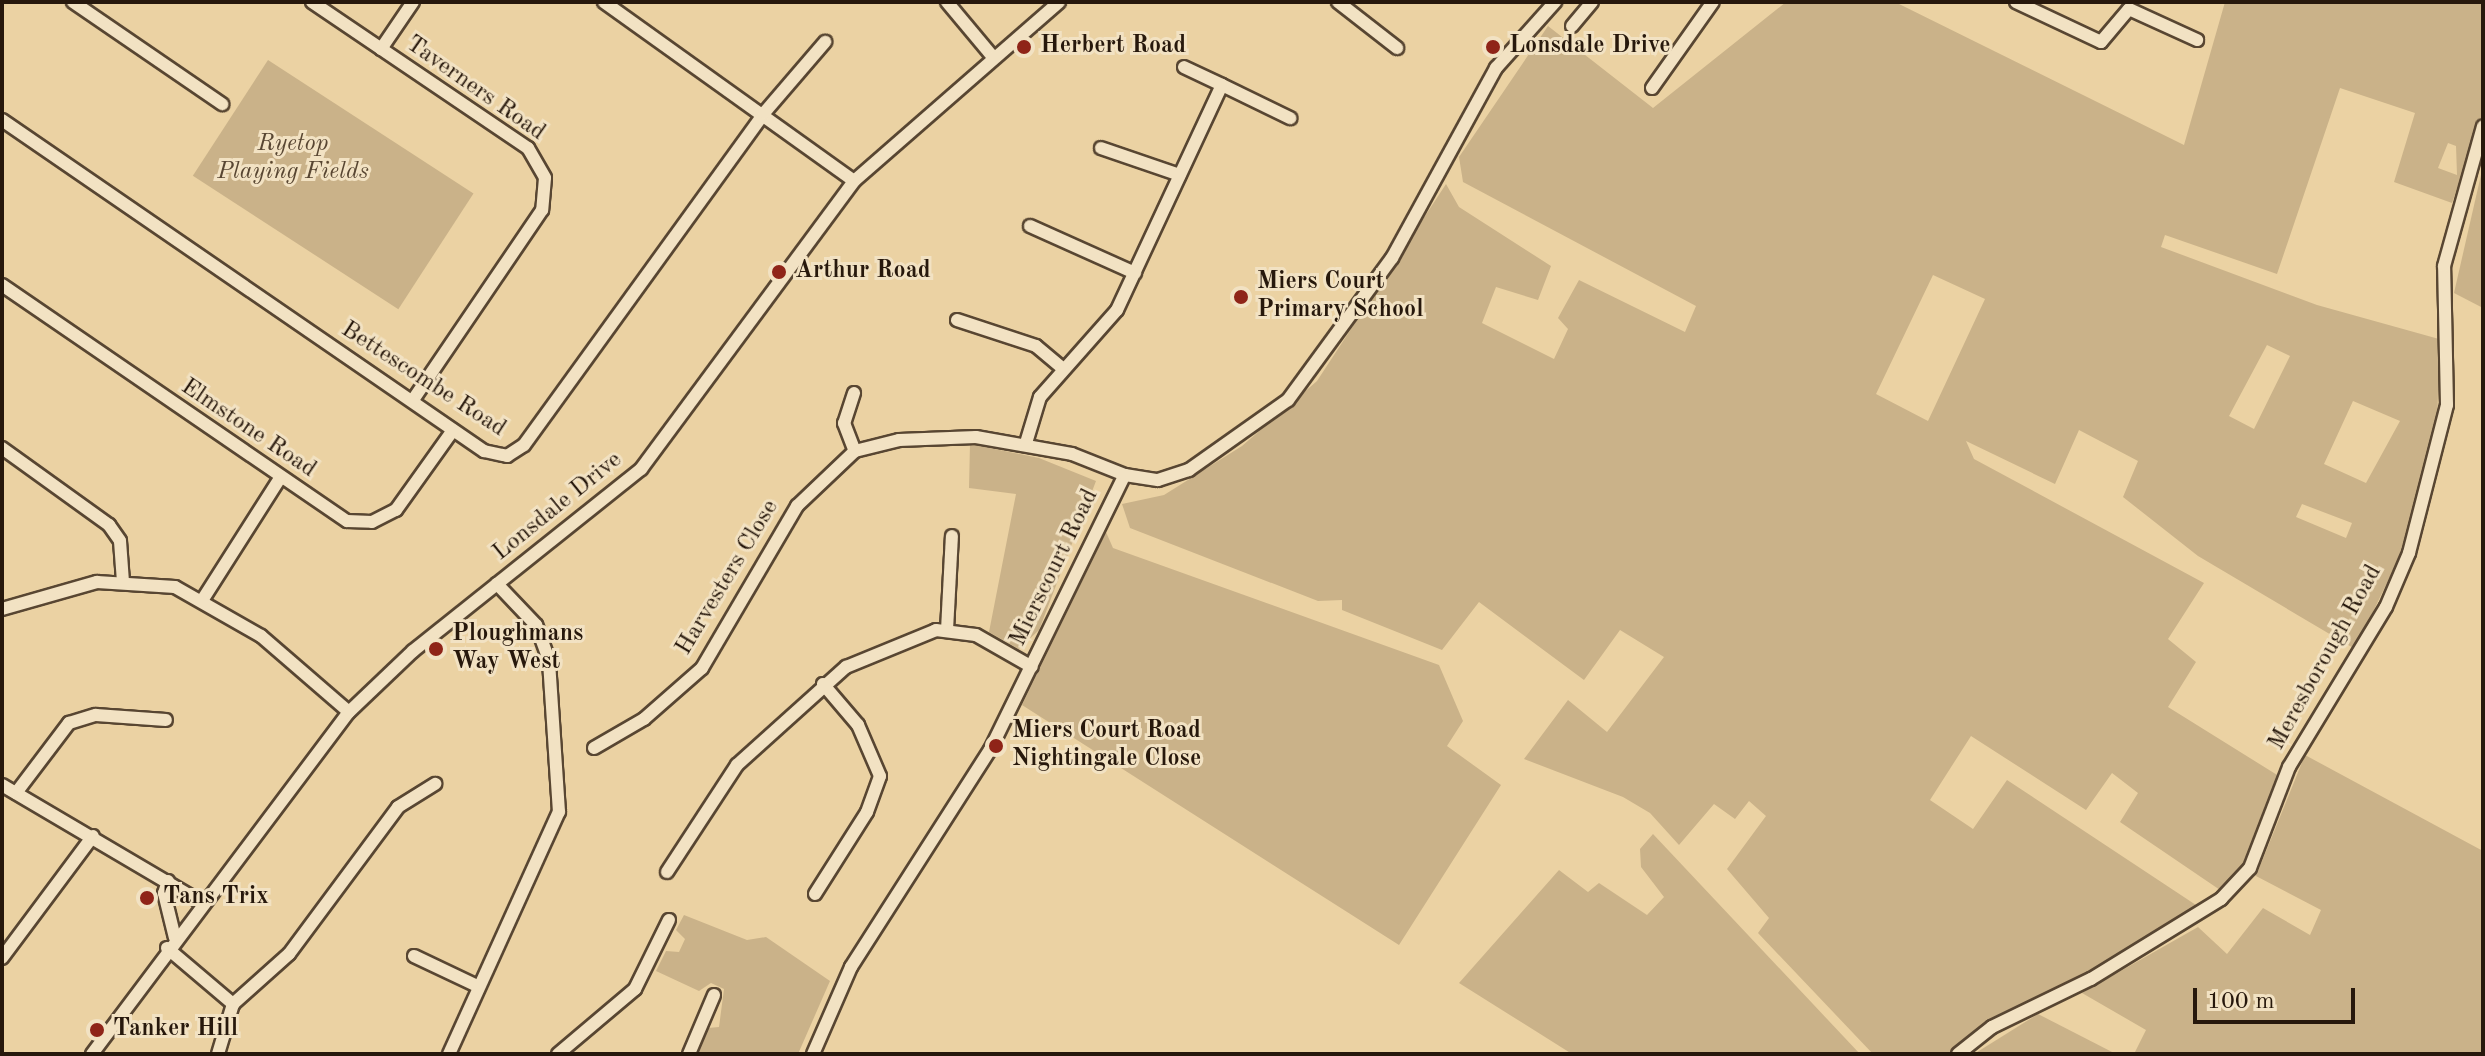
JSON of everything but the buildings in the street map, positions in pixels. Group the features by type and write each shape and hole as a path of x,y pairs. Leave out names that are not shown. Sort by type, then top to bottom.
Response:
{"street":[{"path":"73,2 222,104"},
{"name":"Taverners Road","path":"312,2 528,148 545,178 542,210 412,401"},
{"path":"381,49 413,2"},
{"path":"604,2 764,113 854,181"},
{"path":"947,2 993,57"},
{"name":"Lonsdale Drive","path":"92,1054 171,943 349,712 497,584 617,493 665,443 854,181 1059,2"},
{"path":"1338,2 1397,48"},
{"name":"Mierscourt Road","path":"813,1054 851,967 966,791 1032,667 1125,475 1158,480 1189,470 1288,400 1401,245 1496,68 1555,2"},
{"path":"1572,26 1592,2"},
{"path":"2016,2 2101,42 2129,9 2197,40"},
{"path":"1652,88 1689,37 1705,5"},
{"name":"Bettescombe Road","path":"2,120 492,455 518,451 764,113 825,42"},
{"path":"1184,67 1290,118"},
{"path":"1026,443 1034,407 1063,369 1111,319 1222,85"},
{"name":"Meresborough Road","path":"1958,1054 2221,899 2250,868 2289,767 2386,607 2409,553 2447,405 2444,266 2483,126"},
{"path":"1101,148 1180,175"},
{"path":"1030,226 1135,273"},
{"name":"Elmstone Road","path":"2,285 347,521 380,520 403,502 453,430"},
{"path":"957,320 1036,346 1063,369"},
{"path":"854,393 844,423 855,451 937,437 1026,443 1125,475"},
{"path":"2,448 109,525 120,541 123,582"},
{"name":"Harvesters Close","path":"594,748 644,719 702,668 797,506 855,451"},
{"path":"203,599 280,478"},
{"path":"947,630 952,536"},
{"path":"2,609 78,585 123,582 203,599 282,653 349,712"},
{"path":"449,1054 475,985 554,831 561,791 549,660 536,625 497,584"},
{"path":"667,872 737,765 823,684 891,643 947,630 976,635 1032,667"},
{"path":"815,894 867,812 880,776 858,725 823,684"},
{"path":"16,793 69,723 96,715 166,720"},
{"path":"218,1054 233,1004 289,954 398,807 435,784"},
{"path":"2,785 202,903"},
{"path":"2,958 93,836"},
{"path":"168,881 163,892 171,943 233,1004"},
{"path":"558,1054 635,989 669,920"},
{"path":"414,956 475,985"},
{"path":"689,1054 714,995"}],"green space":[{"path":"1786,2 1895,2 2184,145 2225,2 2483,2 2483,112 2452,203 2394,182 2415,113 2340,88 2277,274 2165,235 2161,247 2317,305 2439,339 2437,439 2397,562 2355,649 2198,556 2123,497 2138,461 2079,430 2055,484 1966,441 1974,459 2204,583 2168,639 2196,662 2168,707 2282,778 2249,862 2223,892 2120,822 2138,793 2112,773 2086,810 1971,736 1930,800 1973,829 2007,780 2199,907 1953,1054 1873,1054 1758,933 1769,918 1727,869 1766,816 1749,801 1735,819 1714,804 1679,845 1650,813 1623,797 1524,759 1568,700 1607,732 1664,657 1620,630 1584,680 1479,602 1442,650 1342,610 1342,600 1318,601 1130,528 1122,504 1164,495 1242,446 1317,381 1446,184 1459,207 1551,266 1538,300 1496,287 1482,323 1554,359 1568,329 1558,318 1579,280 1685,332 1696,306 1463,182 1459,157 1548,26 1653,108","holes":["2448,143 2456,146 2457,175 2438,168","1933,275 1985,299 1928,421 1876,394","2267,345 2290,356 2254,429 2229,416","2353,401 2400,421 2366,483 2324,464","2302,504 2352,523 2346,538 2296,517"]},
{"name":"Ryetop Playing Fields","path":"268,60 473,193 398,309 193,176"},
{"path":"2483,166 2483,308 2454,293"},
{"path":"970,444 1039,458 1096,481 1039,630 1019,649 989,632 1016,494 969,488"},
{"path":"1106,532 1113,548 1439,665 1463,721 1447,746 1501,785 1399,945 1022,705"},
{"path":"2305,755 2483,851 2483,1054 2134,1054 2146,1030 2082,993 2198,927 2227,954 2263,908 2310,935 2321,910 2256,876"},
{"path":"1653,834 1860,1054 1572,1054 1459,983 1559,870 1588,892 1599,883 1647,915 1664,897 1641,867 1640,849"},
{"path":"684,915 747,940 766,937 830,981 798,1054 696,1054 708,1028 719,1027 724,989 711,983 699,991 656,971 666,951 679,952 685,939 676,930"},
{"path":"2038,1014 2116,1054 1974,1054"}],"place":[{"name":"Herbert Road","path":"1024,47"},
{"name":"Lonsdale Drive","path":"1493,47"},
{"name":"Arthur Road","path":"779,272"},
{"name":"Miers Court Primary School","path":"1241,297"},
{"name":"Ploughmans Way West","path":"436,649"},
{"name":"Miers Court Road Nightingale Close","path":"996,746"},
{"name":"Tans Trix","path":"147,898"},
{"name":"Tanker Hill","path":"97,1030"}]}
